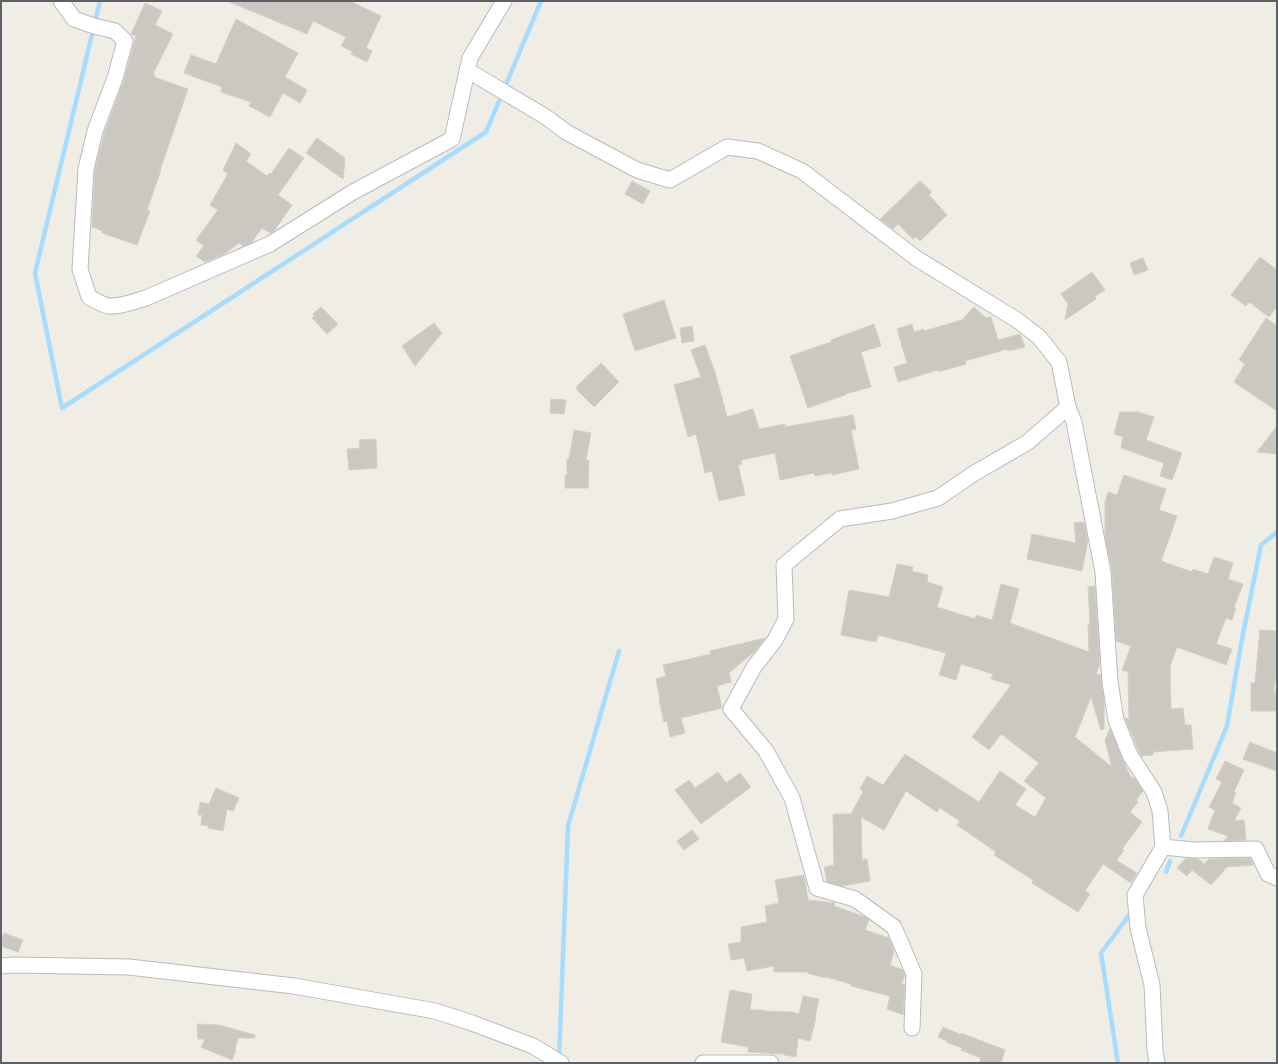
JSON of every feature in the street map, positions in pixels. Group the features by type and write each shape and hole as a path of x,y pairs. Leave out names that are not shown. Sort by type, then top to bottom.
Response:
{"street":[{"path":"61,1 74,19 115,31 126,41 115,78 95,131 86,169 80,254 80,269 88,297 109,306 125,304 146,298 270,244 353,192 452,139 470,58 504,1"},
{"path":"467,70 495,86 566,132 637,170 670,180 727,147 758,151 802,171 916,258 1017,320 1039,337 1059,362 1068,407 1074,422 1103,572 1110,682 1116,720 1130,755 1154,792 1160,812 1163,847 1135,895 1138,928 1152,985 1157,1063"},
{"path":"912,1028 914,974 894,928 855,899 817,888 792,798 766,751 731,709 754,667 775,640 786,619 784,565 840,519 892,511 938,498 973,474 1028,442 1068,407"},
{"path":"1163,847 1194,850 1256,849 1268,874 1277,878"},
{"path":"1,966 129,967 294,986 435,1011 534,1046 561,1063"},
{"path":"703,1063 771,1063"}],"building":[{"path":"227,1 350,1 381,16 366,48 372,51 367,62 351,54 352,51 341,46 346,37 313,21 307,34"},
{"path":"145,3 162,11 155,25 173,34 153,74 155,75 154,77 188,89 147,210 150,211 137,245 102,233 103,231 92,227 95,170 104,134 124,80 136,36 131,34"},
{"path":"236,19 298,53 285,77 307,90 300,103 283,93 270,117 249,106 251,102 221,92 222,87 184,73 191,55 216,64"},
{"path":"317,138 345,158 343,179 306,153"},
{"path":"236,143 251,154 246,161 267,176 270,173 271,174 289,148 304,158 278,195 292,205 274,231 270,233 262,228 252,242 243,246 239,243 224,254 205,262 196,256 204,246 196,240 218,210 210,205 228,174 223,170"},
{"path":"632,181 650,191 643,204 625,194"},
{"path":"920,181 932,192 929,195 947,215 920,241 916,237 913,239 898,224 893,229 880,219"},
{"path":"1260,257 1277,270 1277,307 1269,317 1249,302 1246,306 1231,295"},
{"path":"1143,258 1148,270 1134,275 1130,263"},
{"path":"1092,272 1105,290 1095,296 1096,299 1065,320 1068,304 1061,294"},
{"path":"664,300 676,338 635,351 623,314"},
{"path":"321,307 338,324 327,334 312,318 314,316 313,314"},
{"path":"974,307 986,318 991,317 998,340 1020,334 1025,347 1008,351 1007,349 965,361 966,364 938,372 938,370 898,382 894,367 907,363 897,329 912,324 914,332 924,329 924,331 962,320"},
{"path":"1266,318 1277,326 1277,411 1234,382 1245,364 1239,360"},
{"path":"434,323 442,333 415,366 402,346"},
{"path":"874,324 881,346 861,352 871,387 845,394 808,408 790,356 831,342 831,340"},
{"path":"692,326 694,341 682,343 680,328"},
{"path":"705,345 715,372 727,417 753,409 759,429 785,424 785,427 853,415 856,429 851,430 859,469 832,475 832,473 815,476 814,473 780,480 775,453 741,460 742,464 738,465 745,495 719,501 712,471 705,473 696,434 688,437 674,385 701,377 691,350"},
{"path":"601,363 619,382 594,407 577,390 577,386"},
{"path":"551,399 566,400 564,414 550,413"},
{"path":"1120,412 1138,412 1154,417 1146,440 1182,453 1172,480 1160,476 1164,463 1121,448 1123,437 1114,434"},
{"path":"1277,426 1277,454 1257,452"},
{"path":"574,430 591,433 586,460 589,461 588,488 565,488 567,459 569,459"},
{"path":"376,439 377,468 349,470 347,449 360,448 359,440"},
{"path":"1124,475 1166,489 1159,510 1177,516 1161,561 1192,572 1193,569 1208,574 1214,557 1233,563 1228,579 1243,584 1234,607 1236,608 1232,620 1226,618 1216,644 1232,649 1226,665 1177,647 1170,666 1171,709 1183,708 1185,725 1191,725 1193,749 1153,752 1153,755 1141,756 1125,718 1129,719 1128,672 1122,670 1131,646 1116,641 1112,571 1105,537 1105,502 1108,492 1117,495"},
{"path":"1084,522 1088,540 1082,571 1027,559 1032,534 1076,543 1074,523"},
{"path":"897,564 913,567 912,571 928,575 927,582 943,587 937,607 975,619 976,615 992,620 1001,584 1019,589 1010,623 1089,652 1088,624 1090,624 1088,587 1095,586 1100,664 1096,674 1101,675 1104,700 1104,729 1101,730 1091,697 1075,737 1112,767 1105,741 1110,728 1130,776 1136,780 1143,791 1136,800 1138,802 1130,812 1142,822 1122,849 1124,851 1116,860 1137,873 1131,883 1103,864 1085,891 1090,894 1078,912 1032,883 1033,880 994,855 996,852 957,825 960,821 940,808 937,812 906,791 884,830 861,817 862,860 867,859 870,881 842,886 827,882 824,867 834,865 833,814 851,814 863,792 860,789 867,776 883,785 905,754 979,802 1000,771 1026,789 1015,805 1035,817 1046,798 1024,781 1039,763 1001,734 989,750 972,737 1011,685 991,679 993,674 961,664 956,680 939,675 946,653 878,635 876,642 841,635 849,590 889,597"},
{"path":"1260,630 1277,631 1277,659 1274,693 1277,693 1277,711 1251,711 1251,683 1255,683"},
{"path":"765,638 755,651 729,673 731,682 717,686 722,708 681,718 685,733 670,737 667,721 664,722 656,679 666,676 663,665 711,654 710,651"},
{"path":"1250,742 1277,753 1277,771 1243,759"},
{"path":"1225,761 1244,770 1234,792 1236,793 1232,803 1241,808 1234,821 1244,820 1246,840 1224,841 1228,836 1208,829 1215,810 1209,807 1222,782 1216,779"},
{"path":"718,772 726,783 740,773 751,787 701,824 675,790 689,780 695,788"},
{"path":"216,788 239,798 233,811 227,809 223,831 201,825 202,815 198,815 200,802 209,804"},
{"path":"692,830 699,839 684,850 677,841"},
{"path":"1186,858 1198,859 1204,864 1209,859 1250,858 1253,865 1227,867 1211,885 1192,870 1187,876 1177,868"},
{"path":"804,875 808,900 835,903 834,906 865,917 869,920 865,930 889,938 894,951 890,965 903,970 905,976 901,984 905,985 903,1015 887,1009 890,996 851,986 851,984 826,977 807,973 808,972 774,972 774,966 747,971 744,958 731,960 728,944 741,942 741,927 767,922 765,906 779,903 775,880"},
{"path":"4,933 23,940 18,952 1,946"},
{"path":"730,990 752,994 750,1010 792,1012 799,1014 803,996 819,999 810,1041 798,1038 796,1057 784,1054 748,1052 748,1047 721,1042"},
{"path":"197,1024 219,1025 255,1035 255,1038 238,1038 236,1050 232,1060 201,1047 205,1039 198,1039"},
{"path":"943,1027 961,1035 961,1033 1005,1050 1001,1063 979,1063 981,1058 961,1050 962,1048 946,1042 947,1041 938,1037"}],"waterway":[{"path":"100,1 35,273 62,408 486,132 541,1"},
{"path":"1181,836 1227,726 1242,639 1261,545 1277,532"},
{"path":"559,1059 568,826 619,651"},
{"path":"1166,872 1170,861"},
{"path":"1118,1063 1101,953 1130,914"}]}
